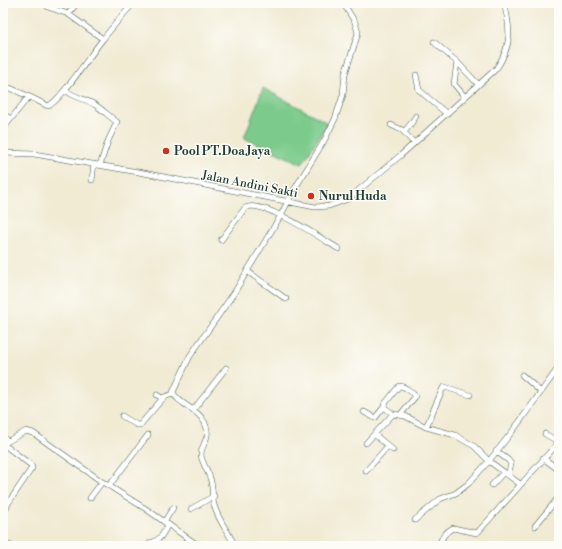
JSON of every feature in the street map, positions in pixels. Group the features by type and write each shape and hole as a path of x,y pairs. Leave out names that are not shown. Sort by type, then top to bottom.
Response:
{"street":[{"path":"68,14 77,3"},
{"path":"10,88 48,106 54,103 134,3"},
{"path":"173,394 190,356 234,293 324,141 335,119 343,95 345,74 358,33 355,22 343,3"},
{"name":"Jalan Andini Sakti","path":"3,152 34,154 94,164 287,202 323,207 335,205 348,199 414,143 496,69 504,57 509,36 508,19 504,3"},
{"path":"48,7 68,14 104,39"},
{"path":"434,42 457,62 478,84"},
{"path":"457,62 454,84 465,98"},
{"path":"416,75 419,90 447,114"},
{"path":"65,90 96,106 117,122 108,141 100,166"},
{"path":"3,128 30,97"},
{"path":"3,114 11,119"},
{"path":"404,132 416,116"},
{"path":"391,125 404,132 414,143"},
{"path":"92,180 94,164"},
{"path":"221,240 245,208 249,206 256,206 281,215 339,250"},
{"path":"247,271 286,299"},
{"path":"414,520 440,499 456,493 463,488 489,461 559,367"},
{"path":"194,409 226,368"},
{"path":"522,375 541,392"},
{"path":"364,412 375,418 399,386 404,387 413,393 415,397 400,415"},
{"path":"426,427 443,388 445,387 470,395"},
{"path":"122,416 140,426 166,396 173,394"},
{"path":"173,394 179,400 194,409 205,422 207,428 207,440 201,454 213,487 214,508 235,546"},
{"path":"157,395 163,399"},
{"path":"384,407 393,414 405,416 426,427 456,435 474,446 489,461 520,484"},
{"path":"366,443 393,414"},
{"path":"5,443 26,431 30,431 102,482 199,546"},
{"path":"439,546 442,537 452,528 477,533 559,442 545,434"},
{"path":"109,486 148,435"},
{"path":"374,435 393,450"},
{"path":"3,437 5,443 31,465 32,468 9,502 3,514"},
{"path":"366,472 388,446"},
{"path":"492,485 506,473 511,464 496,451"},
{"path":"543,458 559,470"},
{"path":"90,498 102,482"},
{"path":"192,509 214,496"},
{"path":"535,526 559,497"},
{"path":"150,543 155,542 160,538 173,508"},
{"path":"3,543 12,546"}],"green space":[{"path":"263,88 328,123 302,164 244,138"}],"place":[{"name":"Pool PT.Doa Jaya","path":"166,151"},
{"name":"Nurul Huda","path":"311,196"}]}
